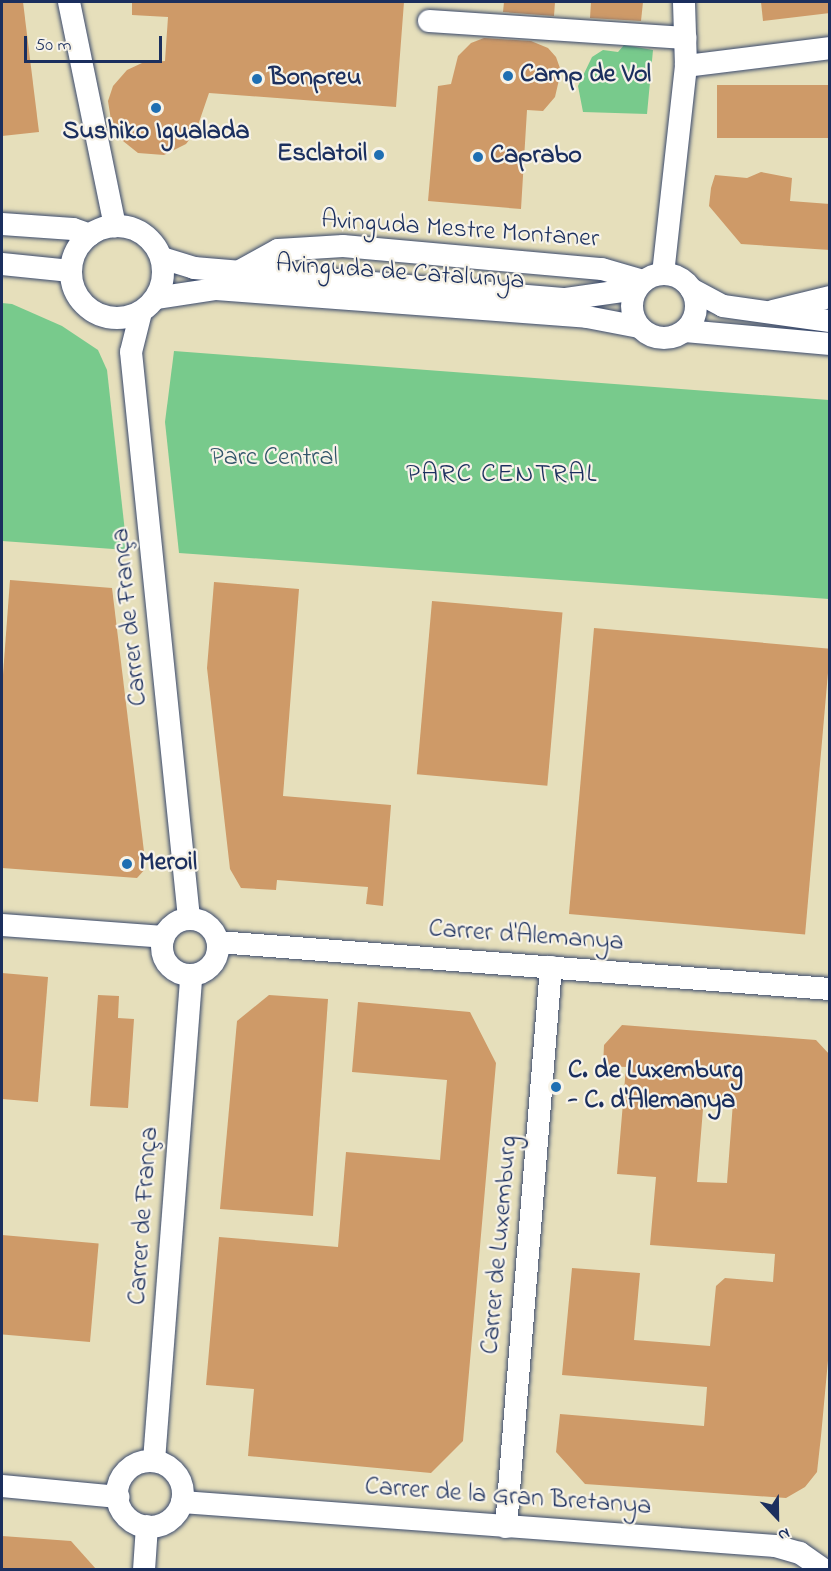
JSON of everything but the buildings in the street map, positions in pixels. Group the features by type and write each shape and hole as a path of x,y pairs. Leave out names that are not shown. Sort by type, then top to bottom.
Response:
{"street":[{"path":"69,2 115,226"},
{"path":"684,2 686,66 648,281 632,308 639,327 661,338 685,331 830,344"},
{"path":"429,21 685,38"},
{"path":"686,66 830,48"},
{"path":"2,224 90,235"},
{"path":"102,316 124,318 148,305 163,279 162,258 144,234 115,226 90,235 78,247 71,271 79,298 102,316 131,352"},
{"name":"Avinguda Mestre Montaner","path":"240,271 278,250 343,246 602,269 648,281"},
{"name":"Avinguda de Catalunya","path":"162,258 194,268 566,299 648,281"},
{"path":"2,264 71,271"},
{"path":"648,281 684,280 692,289 723,306 762,314 830,321"},
{"name":"Avinguda de Catalunya","path":"148,305 216,289 587,317 639,327"},
{"path":"685,331 697,306 692,289"},
{"path":"762,314 830,297"},
{"name":"Carrer de França","path":"148,305 131,352 189,918"},
{"path":"189,918 208,925 218,942 212,965 191,975 175,971 167,963 162,948 164,937 176,922 189,918"},
{"path":"2,925 164,937"},
{"name":"Carrer d'Alemanya","path":"218,942 830,989"},
{"name":"Carrer de Luxemburg","path":"506,1527 551,967"},
{"name":"Carrer de França","path":"154,1461 191,975"},
{"path":"154,1461 167,1465 177,1475 183,1488 182,1502 169,1520 147,1526 127,1517 118,1497 121,1480 129,1469 154,1461"},
{"path":"2,1486 118,1497"},
{"name":"Carrer de la Gran Bretanya","path":"182,1502 775,1546 800,1553 825,1569"},
{"path":"144,1569 147,1526"},
{"path":"825,1569 830,1547"}],"green space":[{"path":"624,45 653,50 647,114 583,112 578,86 592,57 603,50 618,52"},
{"path":"2,303 12,304 62,326 98,350 107,370 127,550 2,541"},
{"name":"Parc Central","path":"174,351 829,400 829,599 179,553 165,422"}],"place":[{"name":"Camp de Vol","path":"508,76"},
{"name":"Bonpreu","path":"257,79"},
{"name":"Sushiko Igualada","path":"156,108"},
{"name":"Esclatoil","path":"379,155"},
{"name":"Caprabo","path":"478,157"},
{"name":"Meroil","path":"127,864"},
{"name":"C. de Luxemburg - C. d'Alemanya","path":"556,1087"}],"district":[{"name":"PARC CENTRAL","path":"502,475"}]}
